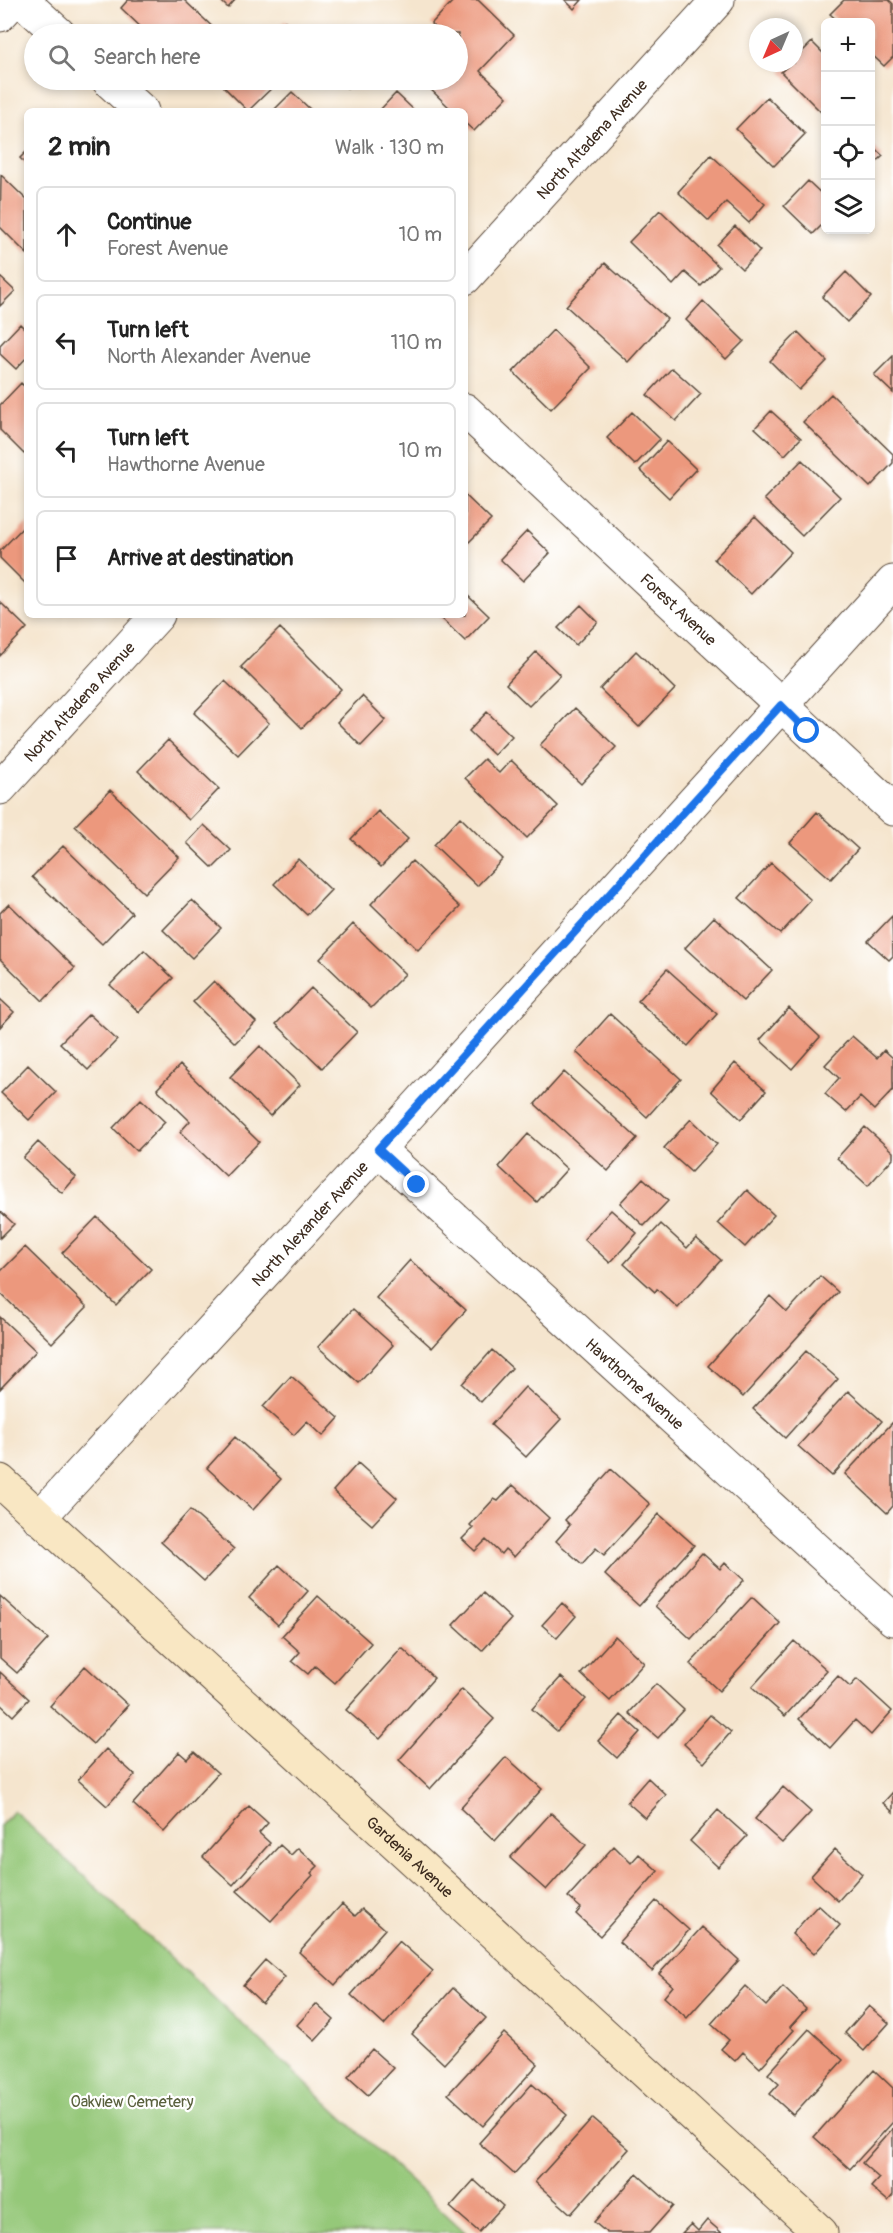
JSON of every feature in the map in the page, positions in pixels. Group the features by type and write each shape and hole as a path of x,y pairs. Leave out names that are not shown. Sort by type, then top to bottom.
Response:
{"street":[{"path":"0,15 14,0"},
{"path":"22,0 48,24"},
{"name":"North Altadena Avenue","path":"468,275 718,0"},
{"path":"119,90 139,108"},
{"name":"Forest Avenue","path":"468,413 893,809"},
{"name":"North Alexander Avenue","path":"39,1518 893,582"},
{"name":"North Altadena Avenue","path":"0,788 155,618"},
{"name":"Hawthorne Avenue","path":"378,1149 893,1619"},
{"name":"Gardenia Avenue","path":"0,1481 821,2233"}],"green space":[{"name":"Oakview Cemetery","path":"14,1811 466,2233 0,2233 0,1826"}],"building":[{"path":"128,0 184,0 209,24 138,24 121,8"},
{"path":"220,0 235,0 228,8"},
{"path":"454,0 478,0 514,35 480,71 507,97 474,131 468,126 468,108 450,108 431,90 468,90 468,24 431,24"},
{"path":"565,0 582,0 574,9"},
{"path":"844,0 889,0 893,4 893,57 884,66 875,58 875,18 834,18 830,14"},
{"path":"812,42 821,51 821,112 781,72 803,72 803,51"},
{"path":"227,90 270,90 251,108 245,108"},
{"path":"292,92 309,108 276,108"},
{"path":"396,93 412,108 382,108"},
{"path":"767,97 805,134 774,166 736,129"},
{"path":"875,149 883,156 875,163"},
{"path":"711,155 765,204 749,223 726,202 709,221 678,192"},
{"path":"1,175 24,197 24,251 0,227"},
{"path":"808,181 821,193 821,226 813,234 784,206"},
{"path":"660,210 719,267 701,286 685,272 673,285 629,242"},
{"path":"735,226 760,251 742,269 717,245"},
{"path":"605,263 667,319 628,362 566,306"},
{"path":"846,272 871,297 847,322 822,297"},
{"path":"0,277 15,291 0,306"},
{"path":"703,301 744,341 726,359 686,320"},
{"path":"20,324 24,328 24,360 16,369 0,354 0,345"},
{"path":"553,330 591,368 551,409 513,372"},
{"path":"798,332 827,361 799,390 770,361"},
{"path":"893,356 893,393 874,375"},
{"path":"672,368 701,394 676,421 647,395"},
{"path":"21,383 24,386 24,454 0,430 0,405"},
{"path":"831,394 893,454 893,463 870,487 803,422"},
{"path":"771,411 801,438 785,455 755,428"},
{"path":"632,412 660,439 635,465 607,438"},
{"path":"667,441 696,469 669,498 640,470"},
{"path":"802,460 840,497 802,536 764,499"},
{"path":"468,498 491,520 468,543"},
{"path":"755,517 791,552 751,594 714,559"},
{"path":"24,526 24,582 0,558 0,551"},
{"path":"527,531 550,553 523,581 500,559"},
{"path":"468,596 489,616 465,641 441,618 468,618"},
{"path":"0,602 27,628 0,656"},
{"path":"581,605 598,622 576,645 558,628"},
{"path":"280,628 341,689 302,728 241,667"},
{"path":"636,651 675,689 639,727 600,689"},
{"path":"536,652 560,675 529,706 506,684"},
{"path":"225,681 269,723 238,755 194,713"},
{"path":"362,696 386,720 361,746 337,722"},
{"path":"575,708 616,747 581,784 540,745"},
{"path":"487,712 512,736 494,755 469,731"},
{"path":"168,740 219,789 189,820 138,771"},
{"path":"484,759 499,773 511,760 558,806 527,838 465,778"},
{"path":"110,790 179,857 144,893 75,826"},
{"path":"378,811 408,839 381,867 351,839"},
{"path":"817,812 858,849 831,879 790,843"},
{"path":"460,817 503,859 477,886 434,845"},
{"path":"204,825 231,850 213,868 187,843"},
{"path":"63,846 132,913 102,944 32,877"},
{"path":"298,859 331,890 307,915 274,884"},
{"path":"412,861 460,907 418,950 371,904"},
{"path":"771,863 811,900 780,934 739,898"},
{"path":"192,900 221,928 192,958 163,930"},
{"path":"9,904 75,968 43,1001 0,959 0,913"},
{"path":"892,916 893,956 889,960 868,941"},
{"path":"714,917 772,970 743,1001 685,948"},
{"path":"353,924 405,974 371,1008 320,959"},
{"path":"144,950 173,978 139,1012 110,985"},
{"path":"667,969 717,1014 688,1046 638,1001"},
{"path":"214,981 256,1022 235,1043 193,1002"},
{"path":"311,988 357,1032 322,1068 276,1024"},
{"path":"0,999 14,1012 0,1027"},
{"path":"789,1008 820,1037 792,1069 760,1040"},
{"path":"89,1014 117,1040 88,1070 60,1043"},
{"path":"610,1014 681,1079 647,1117 576,1052"},
{"path":"852,1036 877,1058 884,1050 893,1058 893,1090 874,1110 860,1097 846,1112 825,1094 839,1078 825,1065"},
{"path":"260,1046 300,1085 270,1116 230,1077"},
{"path":"735,1063 766,1091 741,1119 711,1091"},
{"path":"28,1065 56,1092 29,1120 1,1093"},
{"path":"180,1065 259,1142 226,1176 180,1132 190,1121 157,1089"},
{"path":"564,1072 637,1138 608,1171 535,1104"},
{"path":"141,1099 165,1122 137,1151 113,1128"},
{"path":"691,1119 717,1144 691,1172 664,1148"},
{"path":"865,1127 893,1152 893,1158 868,1186 837,1158"},
{"path":"528,1134 567,1169 537,1202 499,1167"},
{"path":"38,1142 76,1177 62,1193 23,1158"},
{"path":"643,1178 668,1201 644,1226 620,1203"},
{"path":"747,1190 774,1215 745,1247 718,1223"},
{"path":"611,1210 637,1233 610,1263 584,1239"},
{"path":"0,1211 14,1224 0,1238"},
{"path":"97,1217 151,1269 116,1305 62,1253"},
{"path":"661,1224 687,1248 696,1238 721,1260 678,1308 657,1289 655,1292 624,1264"},
{"path":"25,1247 87,1307 52,1343 0,1293 0,1272"},
{"path":"410,1260 466,1310 432,1348 376,1298"},
{"path":"820,1276 838,1292 743,1397 708,1366 770,1296 787,1312"},
{"path":"353,1309 393,1345 359,1383 318,1347"},
{"path":"0,1317 36,1351 0,1389"},
{"path":"492,1350 512,1368 481,1402 462,1384"},
{"path":"806,1351 838,1379 785,1438 753,1409"},
{"path":"291,1376 339,1418 323,1436 307,1421 294,1435 263,1407"},
{"path":"525,1387 561,1419 526,1457 491,1425"},
{"path":"848,1391 882,1421 832,1476 798,1446"},
{"path":"893,1422 893,1506 887,1513 845,1474"},
{"path":"235,1437 281,1479 253,1510 207,1468"},
{"path":"358,1463 397,1498 372,1525 333,1491"},
{"path":"611,1469 650,1504 604,1555 596,1548 582,1564 556,1541 570,1525 565,1520"},
{"path":"513,1485 549,1518 514,1557 505,1549 501,1554 486,1540 475,1551 462,1539 473,1528 470,1525 494,1499 498,1501"},
{"path":"190,1510 234,1549 204,1581 161,1542"},
{"path":"659,1514 694,1545 639,1606 605,1575"},
{"path":"702,1553 720,1569 725,1563 744,1580 691,1639 655,1606"},
{"path":"279,1565 308,1591 278,1625 249,1598"},
{"path":"483,1593 511,1619 482,1651 453,1625"},
{"path":"0,1596 48,1639 17,1673 0,1658"},
{"path":"318,1596 371,1643 335,1683 315,1666 308,1674 292,1661 300,1652 282,1636"},
{"path":"752,1597 780,1623 719,1691 690,1664"},
{"path":"562,1603 576,1616 557,1638 542,1625"},
{"path":"615,1636 644,1663 610,1701 581,1674"},
{"path":"794,1641 827,1670 785,1716 752,1687"},
{"path":"402,1648 434,1678 380,1739 346,1710"},
{"path":"85,1666 128,1705 93,1744 50,1706"},
{"path":"0,1672 29,1699 13,1716 0,1704"},
{"path":"838,1676 850,1687 857,1679 892,1711 871,1735 855,1720 830,1748 799,1719"},
{"path":"561,1677 586,1699 557,1731 532,1709"},
{"path":"656,1684 684,1710 658,1738 629,1713"},
{"path":"462,1689 494,1719 430,1789 399,1760"},
{"path":"621,1715 640,1732 617,1758 598,1741"},
{"path":"710,1715 731,1732 704,1763 684,1744"},
{"path":"106,1749 135,1775 107,1806 78,1780"},
{"path":"179,1752 187,1759 194,1752 218,1773 164,1832 133,1804"},
{"path":"506,1757 542,1789 495,1841 460,1808"},
{"path":"648,1778 666,1795 645,1818 627,1802"},
{"path":"783,1787 811,1812 782,1843 755,1819"},
{"path":"893,1792 893,1812 883,1803"},
{"path":"249,1806 268,1823 259,1833 270,1843 233,1885 203,1857"},
{"path":"718,1810 747,1836 718,1867 690,1841"},
{"path":"551,1813 586,1845 546,1890 510,1858"},
{"path":"280,1845 291,1855 298,1848 318,1866 311,1873 313,1875 271,1921 237,1891"},
{"path":"614,1846 631,1863 639,1854 658,1871 600,1936 576,1914 581,1908 568,1897"},
{"path":"835,1849 862,1874 838,1901 811,1876"},
{"path":"656,1901 689,1930 652,1971 619,1942"},
{"path":"342,1904 355,1916 362,1909 385,1929 335,1985 299,1952"},
{"path":"818,1905 840,1925 814,1954 792,1934"},
{"path":"702,1927 739,1960 687,2018 664,1997 673,1986 659,1974"},
{"path":"399,1941 433,1971 384,2025 351,1995"},
{"path":"265,1960 285,1977 262,2003 243,1985"},
{"path":"745,1986 766,2006 783,1987 806,2009 790,2027 794,2030 760,2068 743,2052 735,2061 721,2049 729,2040 711,2024"},
{"path":"453,1988 486,2018 444,2064 412,2034"},
{"path":"316,2004 334,2020 315,2041 297,2025"},
{"path":"869,2006 889,2023 864,2051 845,2033"},
{"path":"809,2029 843,2060 793,2115 770,2094 779,2084 768,2074"},
{"path":"504,2033 538,2064 483,2126 448,2094"},
{"path":"372,2049 393,2068 368,2095 348,2077"},
{"path":"874,2070 893,2088 893,2122 850,2169 814,2137"},
{"path":"532,2084 567,2115 514,2174 479,2143"},
{"path":"593,2118 629,2149 571,2214 535,2182"},
{"path":"893,2128 893,2195 888,2201 871,2187 879,2178 862,2163"},
{"path":"637,2174 673,2206 649,2233 607,2233 594,2222"},
{"path":"474,2180 503,2206 479,2232 450,2207"},
{"path":"707,2220 722,2233 682,2233 691,2224 698,2231"}],"route":[{"path":"417,1185 378,1149 781,705 807,731"}]}
